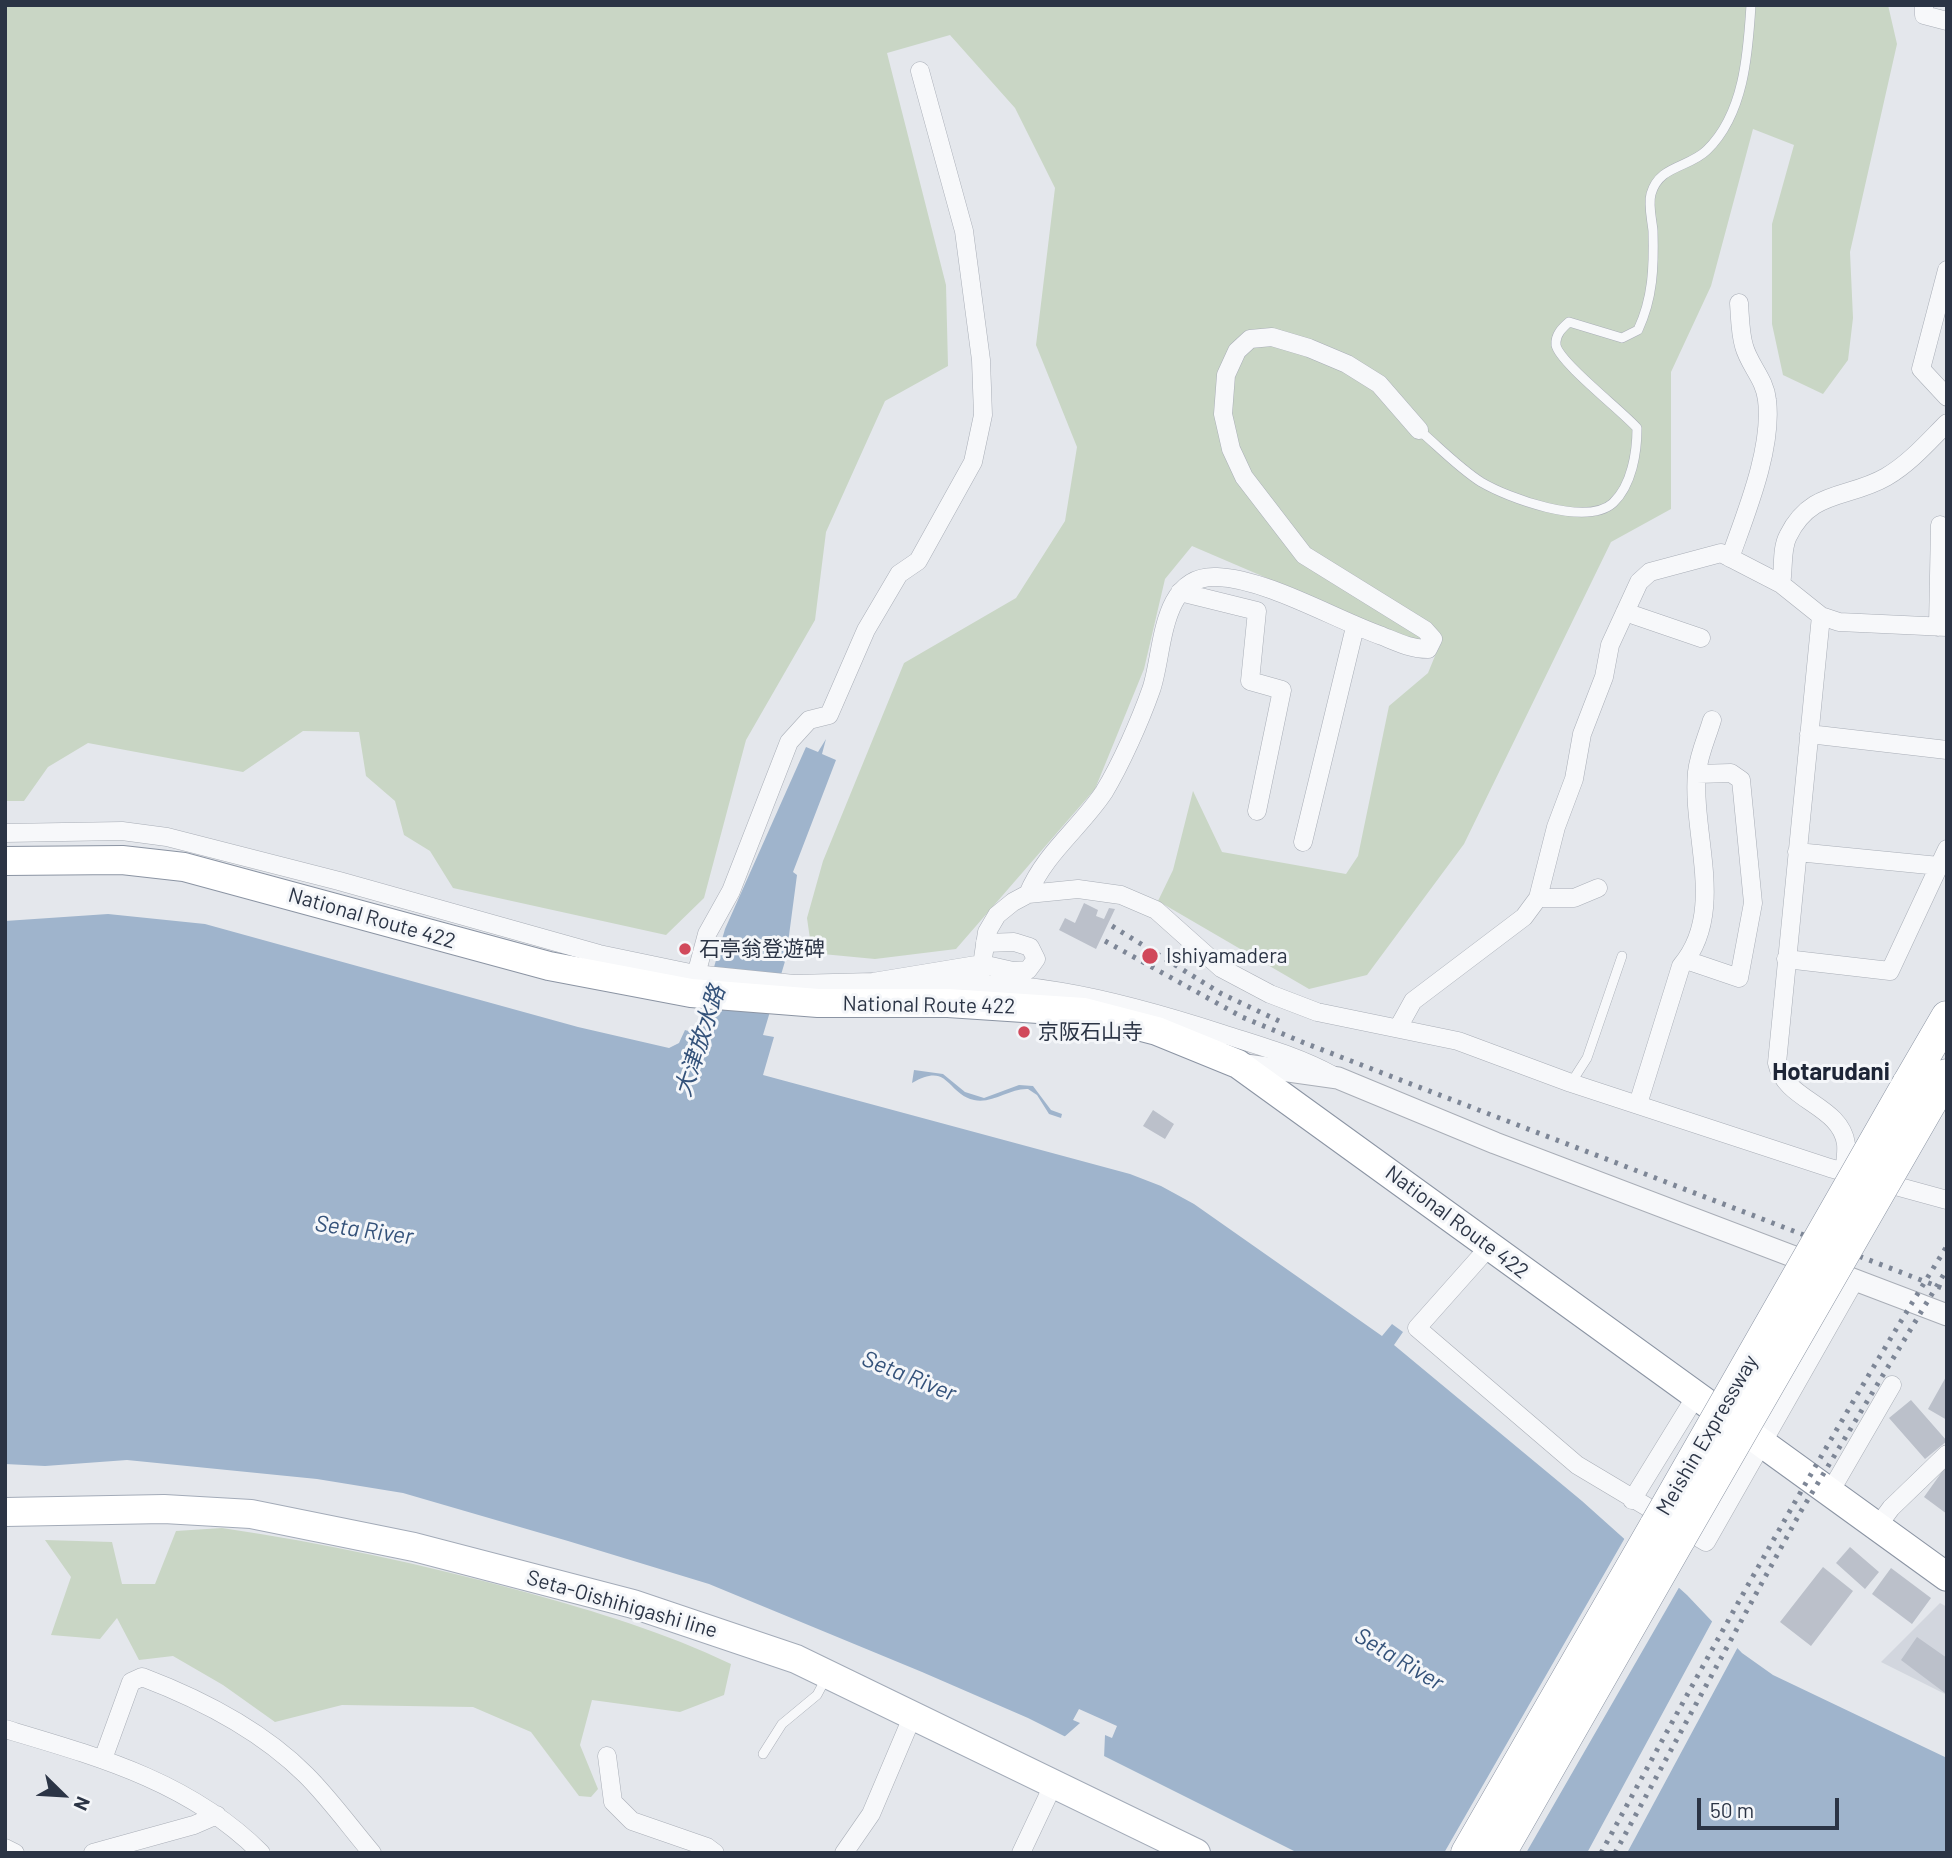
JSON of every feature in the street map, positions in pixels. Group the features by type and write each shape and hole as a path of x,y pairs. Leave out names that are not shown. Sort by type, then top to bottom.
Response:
{"highway":[{"name":"Meishin Expressway","path":"1500,1853 1929,1087 1947,1017"},
{"name":"Meishin Expressway","path":"1467,1853 1929,1087"}],"main road":[{"name":"National Route 422","path":"5,861 72,858 252,871 548,966 777,1001 866,1004 978,995 1121,1020 1238,1063 1947,1577"},
{"name":"Seta-Oishihigashi line","path":"5,1512 164,1509 251,1514 338,1530 633,1604 796,1659 1196,1853"}],"street":[{"path":"1924,5 1924,15 1947,21"},
{"path":"920,71 964,231 982,388 983,415 973,462 918,561 899,574 866,630 828,715 808,720 789,742 731,891 707,934 695,987 873,982 982,964 1021,971 1028,970 1036,959 1030,947 1023,944 985,943"},
{"path":"1947,270 1921,369 1947,397"},
{"path":"1730,558 1754,487 1762,453 1768,401 1763,381 1744,346 1739,303"},
{"path":"1419,430 1380,384 1347,364 1309,348 1272,337 1250,339 1237,351 1226,375 1223,414 1231,449 1244,477 1304,555 1425,630 1433,639 1428,649 1415,649 1355,627 1302,602 1233,579 1214,576 1196,581 1180,593 1169,608 1152,689 1104,792 1046,860 1028,894 997,915 987,932 978,995 1058,991 1136,1006 1311,1064 1338,1078 1496,1143 1947,1315"},
{"path":"1781,584 1786,539 1801,513 1833,495 1883,479 1905,465 1947,423"},
{"path":"1398,1028 1413,1001 1524,917 1538,898 1556,827 1574,779 1582,734 1604,677 1610,645 1639,582 1650,572 1721,554 1781,584 1821,616 1839,622 1942,627 1940,525"},
{"path":"1180,593 1257,611 1250,681 1282,690 1257,811"},
{"path":"1625,612 1701,638"},
{"path":"1821,616 1778,1042 1780,1077 1836,1123 1846,1143 1844,1172"},
{"path":"1303,842 1355,627"},
{"path":"1638,1104 1681,966 1694,950 1706,897 1697,774 1712,720"},
{"path":"1809,734 1947,750"},
{"path":"1686,960 1739,978 1753,903 1741,780 1731,772 1697,774"},
{"path":"5,833 122,831 167,837 252,871"},
{"path":"1786,959 1890,971 1947,849"},
{"path":"1797,852 1939,866"},
{"path":"1538,898 1574,898 1598,888"},
{"path":"1028,894 1078,889 1121,895 1156,910 1221,968 1270,994 1317,1012 1458,1041 1571,1083 1844,1172 1947,1200"},
{"path":"1238,1063 1338,1078"},
{"path":"1489,1247 1417,1328 1577,1465 1706,1542 1855,1280"},
{"path":"1830,1492 1892,1385"},
{"path":"1632,1500 1696,1396"},
{"path":"1878,1527 1891,1508 1947,1454"},
{"path":"103,1759 131,1682 142,1677 191,1696 278,1752 306,1775 372,1853"},
{"path":"844,1853 871,1814 913,1715"},
{"path":"5,1729 103,1759 172,1786 217,1815 261,1853"},
{"path":"607,1756 613,1802 632,1821 653,1831 707,1847 715,1853"},
{"path":"1021,1853 1054,1783"},
{"path":"93,1853 194,1825 217,1815"},
{"path":"5,1848 15,1853"}],"lane":[{"path":"1419,430 1480,481 1521,501 1593,513 1613,503 1637,454 1637,428 1622,411 1564,361 1556,345 1559,331 1569,322 1622,338 1639,330 1652,293 1650,195 1660,176 1706,152 1723,131 1737,102 1749,41 1751,5"},
{"path":"1571,1083 1587,1058 1622,956"},
{"path":"763,1754 782,1724 817,1695 828,1674"}],"shaded area":[{"path":"1940,1603 1947,1607 1947,1695 1881,1662"}],"green space":[{"path":"5,5 1888,5 1897,44 1850,252 1853,318 1848,360 1823,394 1783,375 1772,324 1772,224 1794,145 1753,129 1711,286 1671,372 1671,509 1611,542 1464,844 1367,975 1309,989 1158,901 1173,870 1193,791 1222,852 1346,874 1358,856 1389,706 1428,673 1437,651 1192,546 1165,579 1144,669 1095,789 956,949 875,959 812,953 807,918 823,861 904,663 1016,598 1065,521 1077,447 1036,345 1055,188 1015,108 950,35 887,53 946,285 948,366 885,401 826,532 815,620 746,740 704,898 666,935 453,888 430,851 404,835 395,801 366,776 359,732 303,731 243,772 88,743 48,767 24,801 5,801"},
{"path":"222,1528 412,1564 525,1592 630,1624 731,1664 724,1695 680,1712 592,1700 580,1745 598,1789 591,1797 579,1796 531,1732 473,1707 342,1705 275,1722 223,1685 173,1656 139,1660 117,1618 100,1639 51,1635 71,1577 45,1540 112,1542 122,1584 155,1584 176,1531"}],"water":[{"path":"826,739 822,754 836,760 793,872 797,875 786,958 763,1035 774,1037 763,1075 1130,1174 1161,1186 1194,1204 1382,1336 1392,1324 1403,1332 1394,1345 1582,1501 1687,1595 1742,1653 1773,1675 1947,1758 1947,1853 1298,1853 1028,1718 922,1672 709,1584 568,1541 403,1493 317,1479 127,1460 45,1466 5,1464 5,921 108,914 205,924 578,1027 669,1048 679,1043 685,1030 695,1033 725,929 806,747 818,752"},
{"path":"914,1070 943,1074 965,1092 984,1098 1019,1085 1033,1086 1051,1110 1062,1114 1061,1118 1049,1114 1037,1095 1028,1089 988,1100 974,1100 933,1075 912,1083"}],"pier":[{"path":"1626,1536 1681,1584 1526,1853 1444,1853"},
{"path":"1714,1618 1739,1645 1627,1853 1587,1853"},
{"path":"1079,1709 1117,1726 1112,1738 1105,1735 1104,1758 1063,1738 1080,1723 1073,1720"}],"building":[{"path":"1084,903 1098,910 1096,916 1104,919 1109,908 1115,909 1096,949 1059,930 1065,918 1075,923"},
{"path":"1153,1110 1174,1124 1165,1139 1143,1126"},
{"path":"1947,1375 1947,1420 1928,1409"},
{"path":"1911,1400 1947,1441 1925,1459 1889,1418"},
{"path":"1944,1469 1947,1471 1947,1514 1924,1497"},
{"path":"1850,1547 1879,1572 1865,1589 1836,1563"},
{"path":"1823,1567 1853,1591 1811,1646 1780,1622"},
{"path":"1891,1568 1931,1598 1912,1624 1872,1594"},
{"path":"1917,1637 1947,1658 1945,1693 1901,1660"}],"railway":[{"path":"1112,926 1222,994 1281,1022"},
{"path":"1105,941 1242,1017 1307,1044 1947,1290"},
{"path":"1601,1853 1813,1471 1947,1246"},
{"path":"1615,1853 1801,1511 1947,1269"}],"place":[{"name":"石亭翁登遊碑","path":"685,949"},
{"name":"Ishiyamadera","path":"1150,956"},
{"name":"京阪石山寺","path":"1024,1032"}],"district":[{"name":"Hotarudani","path":"1831,1072"}],"water label":[{"name":"大津放水路","path":"700,1041"},
{"name":"Seta River","path":"364,1230"},
{"name":"Seta River","path":"909,1376"},
{"name":"Seta River","path":"1399,1659"}]}
